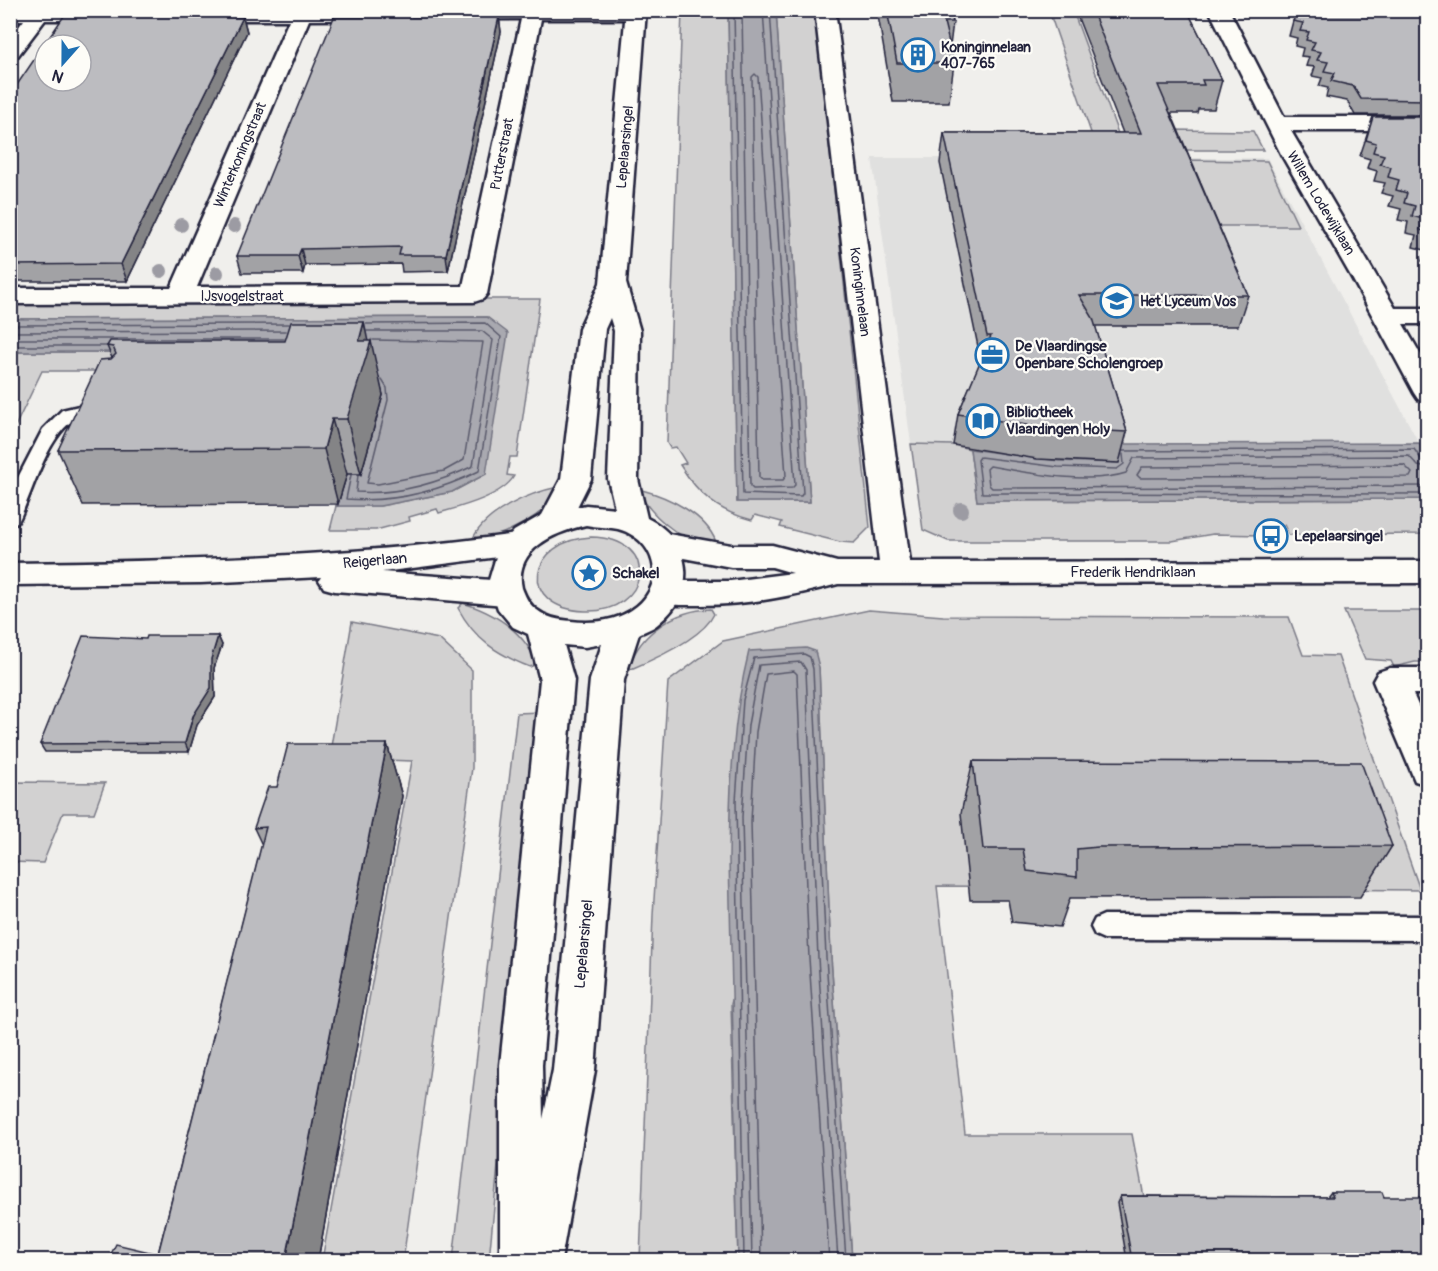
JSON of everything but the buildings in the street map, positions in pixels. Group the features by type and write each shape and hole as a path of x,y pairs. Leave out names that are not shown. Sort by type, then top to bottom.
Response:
{"street":[{"name":"Koninginnelaan","path":"825,10 896,573"},
{"name":"Willem Lodewijklaan","path":"1219,10 1276,124 1387,316 1428,393"},
{"path":"10,14 211,12 301,15 636,12"},
{"name":"Lepelaarsingel","path":"554,521 576,479 592,329 613,283 636,12"},
{"path":"10,53 39,14"},
{"name":"Putterstraat","path":"474,294 532,14"},
{"name":"Winterkoningstraat","path":"180,296 301,15"},
{"path":"1276,124 1428,124"},
{"name":"Lepelaarsingel","path":"613,283 627,331 623,480 633,522"},
{"name":"IJsvogelstraat","path":"10,296 474,294"},
{"path":"1387,316 1428,316"},
{"path":"603,515 633,522 655,535 663,544 669,553 673,573 667,593 657,607 625,627 583,635 568,634 542,627 522,616 505,592 503,573 510,554 533,531 554,521 570,517 603,515"},
{"name":"Frederik Hendriklaan","path":"663,544 731,556 772,556 838,573"},
{"name":"Reigerlaan","path":"12,577 232,572 454,555 517,545"},
{"name":"Reigerlaan","path":"232,572 505,592"},
{"name":"Frederik Hendriklaan","path":"667,593 730,593 773,589 838,573 1428,572"},
{"path":"523,1260 521,1065 557,680 542,627"},
{"name":"Lepelaarsingel","path":"538,1260 574,1070 607,680 625,627"},
{"path":"1428,681 1390,681 1428,771"}],"lane":[{"path":"10,518 54,426 70,414 87,408 125,407"},
{"path":"1104,927 1428,928"}],"shaded area":[{"path":"682,11 728,11 737,502 810,502 776,11 815,11 870,527 854,543 840,542 780,527 782,522 755,515 752,520 719,507 694,485 680,465 686,463 676,447 670,448 667,443"},
{"path":"1049,11 1073,11 1119,136 1168,130 1253,131 1263,150 1097,150"},
{"name":"Het Lyceum Vos","path":"872,158 1267,158 1419,443 1114,444 1119,463 1017,457 953,445 911,444"},
{"path":"1178,160 1267,161 1298,226 1206,226"},
{"path":"10,299 540,299 517,457 510,457 507,475 514,476 491,495 448,511 439,513 437,509 409,517 410,521 376,530 330,530 336,506 380,506 452,492 486,474 487,317 11,319"},
{"path":"11,352 334,352 102,371 42,371 11,435"},
{"path":"911,444 953,445 970,449 977,501 1427,499 1427,534 1289,535 1284,525 1258,525 1261,535 1213,534 1172,541 948,541 923,530"},
{"path":"558,487 549,504 535,516 502,534 481,539 473,538 479,528 498,512 534,494"},
{"path":"642,490 675,502 695,516 704,523 716,542 695,541 674,530 647,505 641,496"},
{"path":"591,537 614,541 629,549 638,562 639,576 634,589 623,601 607,609 585,611 563,607 548,599 540,587 538,574 543,561 554,549 570,541"},
{"path":"463,603 486,612 507,625 524,642 537,664 530,667 507,657 488,645 472,629 458,608"},
{"path":"711,609 714,614 700,631 665,654 631,669 629,666 634,654 651,633 661,625 685,614"},
{"path":"869,610 943,616 1289,617 1303,655 1338,656 1420,890 937,886 965,1134 1132,1134 1156,1260 852,1260 831,957 819,667 731,1004 738,1260 640,1260 653,915 668,682 723,641"},
{"path":"1344,611 1427,611 1427,662 1394,667 1391,661 1365,659"},
{"path":"352,622 439,639 472,670 472,768 403,1260 322,1260 412,761 329,758"},
{"path":"541,712 489,1260 453,1260 517,713"},
{"path":"11,782 105,783 94,813 63,813 43,863 11,862"}],"water":[{"path":"728,11 776,11 810,502 737,502"},
{"path":"487,317 508,333 486,474 452,492 380,506 336,506 366,396 334,352 11,352 10,319"},
{"path":"1419,443 1427,459 1427,499 977,501 970,449 1059,461 1118,463 1113,444"},
{"path":"806,648 815,651 819,667 831,957 852,1260 738,1260 729,858 735,728 749,651"}],"place":[{"name":"Koninginnelaan 407-765","path":"918,55"},
{"name":"Het Lyceum Vos","path":"1117,301"},
{"name":"De Vlaardingse Openbare Scholengroep","path":"992,355"},
{"name":"Bibliotheek Vlaardingen Holy","path":"983,421"},
{"name":"Lepelaarsingel","path":"1271,536"},
{"name":"Schakel","path":"589,573"}]}
